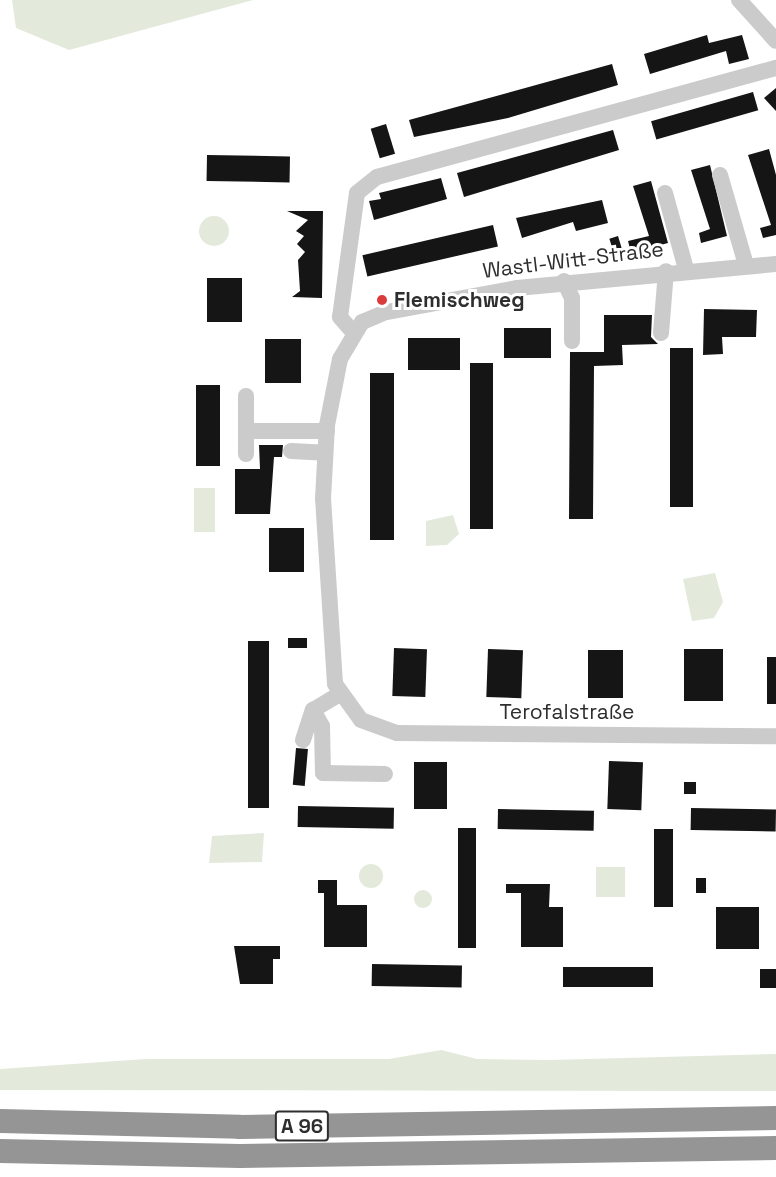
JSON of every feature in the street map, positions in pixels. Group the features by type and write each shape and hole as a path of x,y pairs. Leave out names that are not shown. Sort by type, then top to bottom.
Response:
{"highway":[{"name":"A 96","path":"0,1121 240,1127 776,1118"},
{"name":"A 96","path":"0,1151 251,1156 776,1148"}],"street":[{"path":"739,0 776,41"},
{"path":"303,740 313,710 340,694 329,632 325,453 340,359 353,332 340,317 357,193 377,177 776,68"},
{"path":"720,175 746,265"},
{"path":"664,193 686,269"},
{"name":"Wastl-Witt-Straße","path":"353,332 387,312 562,282 686,269 776,264"},
{"path":"661,333 666,271"},
{"path":"562,282 572,298 569,338"},
{"path":"246,396 246,454"},
{"path":"246,430 327,430"},
{"path":"291,451 325,453"},
{"name":"Terofalstraße","path":"340,694 361,720 397,733 776,736"},
{"path":"313,710 322,726 323,773 385,774"}],"shaded area":[{"path":"12,0 253,0 69,50 16,28"},
{"path":"214,216 225,220 229,231 225,242 214,246 203,242 199,231 203,220"},
{"path":"194,488 215,488 215,532 194,532"},
{"path":"453,515 459,534 447,545 426,546 426,521"},
{"path":"715,573 723,602 714,618 692,621 683,579"},
{"path":"264,833 262,862 209,863 212,836"},
{"path":"371,864 376,865 382,871 382,881 376,887 371,888 366,887 360,881 359,876 360,871 366,865"},
{"path":"596,867 625,867 625,897 596,897"},
{"path":"423,890 429,893 432,899 429,905 423,908 417,905 414,899 417,893"},
{"path":"441,1050 477,1059 550,1060 776,1054 776,1091 0,1090 0,1069 146,1059 389,1059"}],"building":[{"path":"707,35 709,43 742,35 749,59 729,64 726,51 650,74 644,54"},
{"path":"612,64 618,85 508,118 414,137 409,120"},
{"path":"776,88 776,111 764,98"},
{"path":"753,92 758,110 656,139 651,121"},
{"path":"386,124 395,154 380,158 371,129"},
{"path":"613,130 619,150 464,197 457,173"},
{"path":"769,149 776,175 776,235 763,238 760,228 771,225 748,155"},
{"path":"207,155 290,156 290,182 207,181"},
{"path":"710,165 727,236 701,243 699,233 710,229 691,170"},
{"path":"441,178 447,199 374,220 369,201 381,199 379,193"},
{"path":"651,181 668,243 631,253 628,241 649,236 633,186"},
{"path":"602,200 608,223 576,231 573,222 522,238 516,218"},
{"path":"287,211 323,211 322,298 292,297 300,291 298,260 305,252 297,244 304,236 296,231 308,220"},
{"path":"493,225 498,246 367,277 362,255"},
{"path":"618,236 622,249 613,252 609,239"},
{"path":"207,278 242,278 242,322 207,322"},
{"path":"704,309 757,310 756,337 722,337 723,354 703,355"},
{"path":"604,315 652,315 651,337 658,344 622,345 623,365 594,366 593,519 569,519 570,352 604,352"},
{"path":"504,328 551,328 551,358 504,358"},
{"path":"408,338 460,338 460,370 408,370"},
{"path":"265,339 301,339 301,383 265,383"},
{"path":"670,348 693,348 693,507 670,507"},
{"path":"470,363 493,363 493,529 470,529"},
{"path":"370,373 394,373 394,540 370,540"},
{"path":"196,385 220,385 220,466 196,466"},
{"path":"259,445 283,445 282,457 274,457 270,514 235,514 235,469 260,469"},
{"path":"269,528 304,528 304,572 269,572"},
{"path":"288,638 307,638 307,648 288,648"},
{"path":"248,641 269,641 269,808 248,808"},
{"path":"394,648 427,649 425,697 392,696"},
{"path":"488,649 523,650 521,698 486,697"},
{"path":"684,649 723,649 723,701 684,701"},
{"path":"588,650 623,650 623,698 588,698"},
{"path":"767,657 776,657 776,704 767,704"},
{"path":"296,748 308,749 305,786 293,785"},
{"path":"609,761 643,762 641,810 607,809"},
{"path":"414,762 447,762 447,809 414,809"},
{"path":"684,782 696,782 696,794 684,794"},
{"path":"298,806 394,808 394,829 298,827"},
{"path":"691,808 776,809 776,831 691,830"},
{"path":"498,809 594,811 594,831 498,829"},
{"path":"458,828 476,828 476,948 458,948"},
{"path":"654,829 673,829 673,907 654,907"},
{"path":"696,878 706,878 706,893 696,893"},
{"path":"318,880 337,880 337,905 367,905 367,947 324,947 324,893 318,893"},
{"path":"506,884 550,884 549,907 563,907 563,947 521,947 521,893 506,893"},
{"path":"716,907 759,907 759,949 716,949"},
{"path":"234,946 280,946 280,959 273,959 273,984 240,984"},
{"path":"372,964 462,966 462,988 372,986"},
{"path":"563,967 653,967 653,987 563,987"},
{"path":"760,969 776,969 776,988 760,988"}],"place":[{"name":"Flemischweg","path":"382,300"}]}
